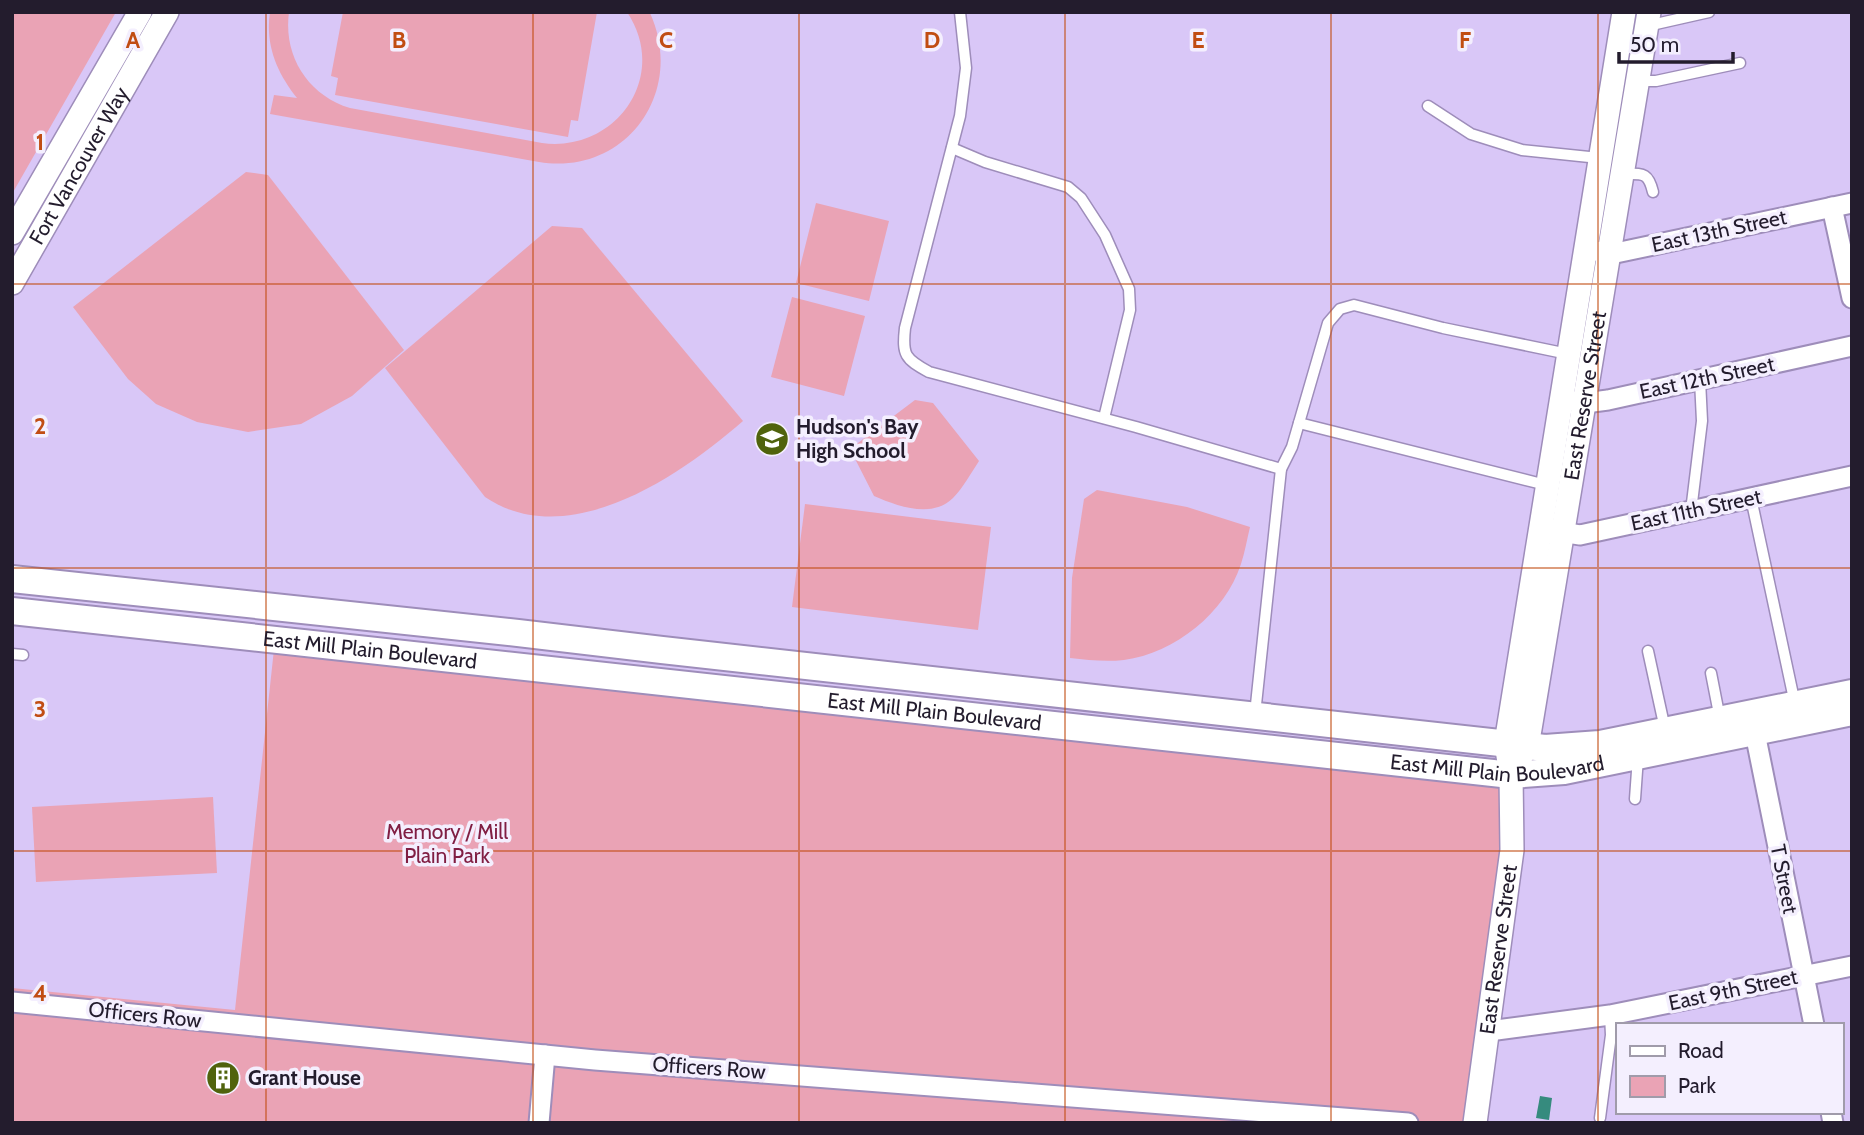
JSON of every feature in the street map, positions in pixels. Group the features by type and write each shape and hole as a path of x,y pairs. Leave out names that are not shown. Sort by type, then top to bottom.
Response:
{"main road":[{"name":"East Mill Plain Boulevard","path":"12,579 505,631 1545,748 1586,745 1665,731 1852,693"},
{"name":"East Mill Plain Boulevard","path":"12,611 1511,775 1564,771 1852,712"}],"street":[{"name":"Fort Vancouver Way","path":"12,233 140,12"},
{"name":"Fort Vancouver Way","path":"12,283 167,12"},
{"name":"East Reserve Street","path":"1475,1123 1513,850 1511,775 1540,528 1624,12"},
{"name":"East Reserve Street","path":"1516,744 1563,532 1648,19"},
{"name":"East 13th Street","path":"1586,250 1611,254 1852,203"},
{"path":"1832,207 1852,298"},
{"name":"East 12th Street","path":"1561,399 1585,403 1852,346"},
{"name":"East 11th Street","path":"1540,528 1580,535 1852,476"},
{"name":"T Street","path":"1755,733 1814,1023"},
{"name":"East 9th Street","path":"1489,1031 1610,1015 1852,966"},
{"name":"Officers Row","path":"12,1002 545,1055 1408,1123"},
{"path":"539,1123 545,1055"}],"lane":[{"path":"960,12 966,68 960,116 902,347 912,362 929,372 1104,418 1281,469"},
{"path":"1648,19 1709,12"},
{"path":"1638,81 1656,81 1740,63"},
{"path":"1428,106 1471,134 1522,150 1600,158"},
{"path":"952,148 985,162 1068,187 1081,198 1105,235 1129,289 1130,310 1104,418"},
{"path":"1622,173 1643,174 1650,179 1653,192"},
{"path":"1255,715 1281,469 1292,447 1328,323 1340,309 1354,304 1457,331 1569,354"},
{"path":"1691,511 1702,421 1700,380"},
{"path":"1299,423 1546,485"},
{"path":"1751,498 1795,704"},
{"path":"1648,651 1665,731"},
{"path":"1711,673 1720,720"},
{"path":"1635,799 1638,756"},
{"path":"1601,1118 1611,1035 1610,1015"}],"green space":[{"path":"12,12 116,12 12,194"},
{"path":"270,12 289,12 290,44 302,72 322,94 335,102 350,108 542,143 569,143 593,136 613,123 628,105 639,84 642,61 639,36 627,12 650,13 659,43 660,72 654,99 641,122 622,142 598,156 570,163 539,162 270,114 274,95 297,98 274,58 269,36"},
{"path":"343,12 597,12 578,121 571,120 568,137 335,95 338,78 331,76"},
{"path":"246,172 268,175 404,350 352,396 301,424 248,432 197,422 156,404 128,379 73,307"},
{"path":"816,203 889,221 869,301 796,283"},
{"path":"552,226 582,228 743,421 688,464 622,501 586,512 551,516 517,512 485,497 385,368"},
{"path":"792,297 865,316 844,396 771,377"},
{"path":"915,400 933,403 979,461 953,498 935,508 914,509 874,496 850,449"},
{"path":"1097,490 1187,507 1250,527 1242,559 1223,599 1196,628 1162,649 1143,656 1110,661 1070,658 1072,578 1084,499"},
{"path":"805,504 991,527 978,630 792,607"},
{"name":"Memory / Mill Plain Park","path":"275,640 1498,781 1512,801 1475,1123 12,1123 12,988 235,1010"},
{"path":"213,797 217,873 36,882 32,807"}],"shaded area":[{"path":"1540,1096 1552,1098 1549,1120 1536,1118"}],"place":[{"name":"Hudson's Bay High School","path":"772,439"},
{"name":"Grant House","path":"223,1078"}]}
